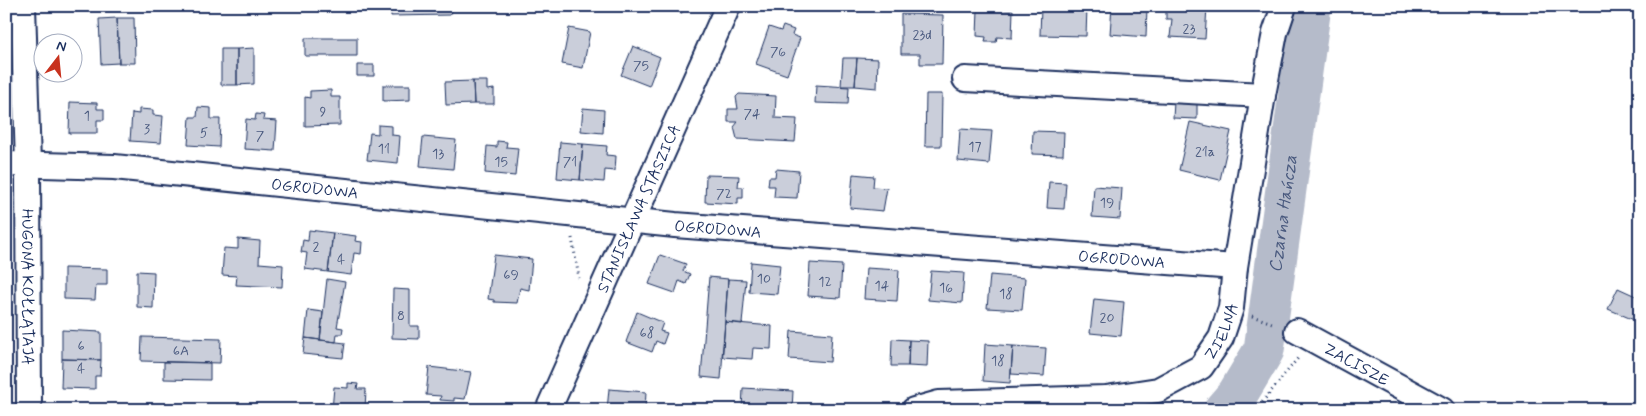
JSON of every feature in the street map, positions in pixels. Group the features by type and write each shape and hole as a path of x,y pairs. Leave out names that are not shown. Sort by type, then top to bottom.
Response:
{"street":[{"name":"HUGONA KOŁŁĄTAJA","path":"23,6 17,164 29,410"},
{"name":"STANISŁAWA STASZICA","path":"548,410 635,220 728,6"},
{"path":"1235,267 1263,95 1275,33 1284,6"},
{"path":"965,79 1263,95"},
{"name":"OGRODOWA","path":"17,164 114,167 675,225 1235,267"},
{"name":"ZIELNA","path":"914,410 939,403 1106,398 1158,390 1201,367 1221,338 1231,308 1235,267"},
{"name":"ZACISZE","path":"1305,336 1442,410"}],"path":[{"path":"1256,410 1305,336"}],"building":[{"path":"135,6 159,6 159,10 135,9"},
{"path":"391,6 451,6 453,10 450,15 391,16"},
{"path":"662,6 684,6 682,13"},
{"path":"1112,6 1147,6 1146,37 1110,34"},
{"path":"1166,6 1207,6 1205,39 1170,37 1172,19 1166,19"},
{"path":"1041,7 1087,7 1086,36 1040,35"},
{"path":"978,9 1013,10 1012,38 997,37 996,42 985,42 986,37 977,36"},
{"path":"901,14 943,15 942,64 920,64 920,54 901,54"},
{"path":"117,18 119,63 101,64 99,19"},
{"path":"117,18 134,18 135,63 119,63"},
{"path":"783,26 794,30 792,35 800,38 787,75 756,64 769,27 781,31"},
{"path":"569,28 590,32 583,68 562,64"},
{"path":"305,38 357,38 357,56 305,56"},
{"path":"633,46 660,57 649,86 621,75"},
{"path":"254,48 254,84 237,85 237,49"},
{"path":"221,49 237,49 237,85 221,85"},
{"path":"843,58 857,58 855,86 841,86"},
{"path":"857,58 878,59 877,88 855,86"},
{"path":"357,65 374,65 374,76 357,76"},
{"path":"473,81 474,104 446,105 445,82"},
{"path":"473,81 487,81 487,90 494,89 494,104 474,104"},
{"path":"383,85 410,85 410,100 383,101"},
{"path":"816,85 849,87 848,104 815,103"},
{"path":"331,90 331,97 340,97 340,125 305,126 305,97 310,98 310,91"},
{"path":"739,94 776,96 775,118 797,119 795,142 737,139 734,127 738,122 728,122 728,109 738,109 736,97"},
{"path":"926,94 942,94 941,146 925,146"},
{"path":"70,102 97,103 97,109 104,109 104,120 97,120 97,133 69,133"},
{"path":"1174,102 1197,103 1197,119 1173,118"},
{"path":"198,107 211,108 211,119 220,119 219,147 188,145 190,117 197,117"},
{"path":"583,108 604,110 603,133 581,131"},
{"path":"139,109 153,110 153,115 163,116 161,143 130,141 132,113 139,114"},
{"path":"256,114 264,115 263,120 277,121 275,151 244,149 246,119 255,120"},
{"path":"1190,122 1231,131 1220,180 1179,170"},
{"path":"378,125 392,126 392,135 400,136 398,163 367,160 370,133 378,134"},
{"path":"960,129 992,131 989,164 958,161"},
{"path":"1033,131 1064,132 1063,155 1032,154"},
{"path":"423,137 456,140 453,169 420,166"},
{"path":"497,141 507,142 506,147 518,148 515,176 485,173 487,146 497,147"},
{"path":"560,142 583,144 580,180 557,178"},
{"path":"583,144 607,146 606,155 616,156 615,171 605,170 604,182 580,180"},
{"path":"776,169 799,171 797,198 774,197 775,186 768,186 769,177 775,177"},
{"path":"853,174 874,176 873,187 887,188 883,211 850,208"},
{"path":"706,175 739,176 738,187 743,187 743,198 738,198 738,204 705,202"},
{"path":"1049,182 1066,183 1064,209 1047,208"},
{"path":"1094,186 1122,188 1120,219 1092,217"},
{"path":"309,230 333,233 328,272 305,269 307,253 301,252 303,240 308,241"},
{"path":"333,233 356,236 355,241 362,242 361,254 354,253 351,275 328,272"},
{"path":"238,239 260,241 259,263 283,265 282,287 236,285 237,276 222,275 224,248 238,249"},
{"path":"494,255 532,259 529,290 520,288 517,303 494,302 494,300 488,299"},
{"path":"660,255 686,264 683,271 690,274 686,284 679,281 675,293 649,284"},
{"path":"751,262 780,265 777,294 749,292"},
{"path":"810,263 842,265 840,298 808,296"},
{"path":"64,268 107,269 107,285 96,285 95,300 64,299"},
{"path":"866,268 899,270 897,301 864,299"},
{"path":"137,271 154,272 153,308 137,307"},
{"path":"931,271 964,273 962,303 928,300"},
{"path":"990,275 1025,278 1022,310 987,308"},
{"path":"709,277 728,279 721,379 701,377"},
{"path":"327,279 345,282 337,327 343,328 342,334 337,334 336,342 320,340"},
{"path":"728,279 746,280 742,324 725,322"},
{"path":"1618,288 1640,298 1640,307 1634,320 1608,309"},
{"path":"393,289 410,290 410,326 419,326 419,339 392,338"},
{"path":"1094,299 1124,302 1121,336 1090,333"},
{"path":"308,310 323,312 320,340 305,338"},
{"path":"637,312 663,323 660,331 667,333 663,344 656,341 652,352 626,342"},
{"path":"725,322 772,326 771,349 753,348 752,359 722,357"},
{"path":"62,330 101,332 101,360 62,359"},
{"path":"791,331 832,334 830,362 789,359"},
{"path":"142,337 221,339 220,363 141,361"},
{"path":"305,338 345,343 343,358 303,354"},
{"path":"892,339 909,340 908,366 891,366"},
{"path":"909,340 928,341 927,367 908,366"},
{"path":"985,344 1013,346 1010,383 983,381"},
{"path":"1013,346 1046,348 1044,376 1011,374"},
{"path":"62,359 101,360 100,376 95,376 95,389 61,388"},
{"path":"164,362 210,363 210,380 164,379"},
{"path":"429,367 471,372 465,399 454,398 454,401 440,400 441,396 426,395"},
{"path":"348,383 358,384 357,389 366,389 365,410 332,410 334,387 348,388"},
{"path":"743,388 793,391 792,410 742,410"},
{"path":"609,389 646,392 645,410 607,410"}],"waterway":[{"name":"Czarna Hańcza","path":"1224,410 1237,395 1264,350 1311,6"}]}
